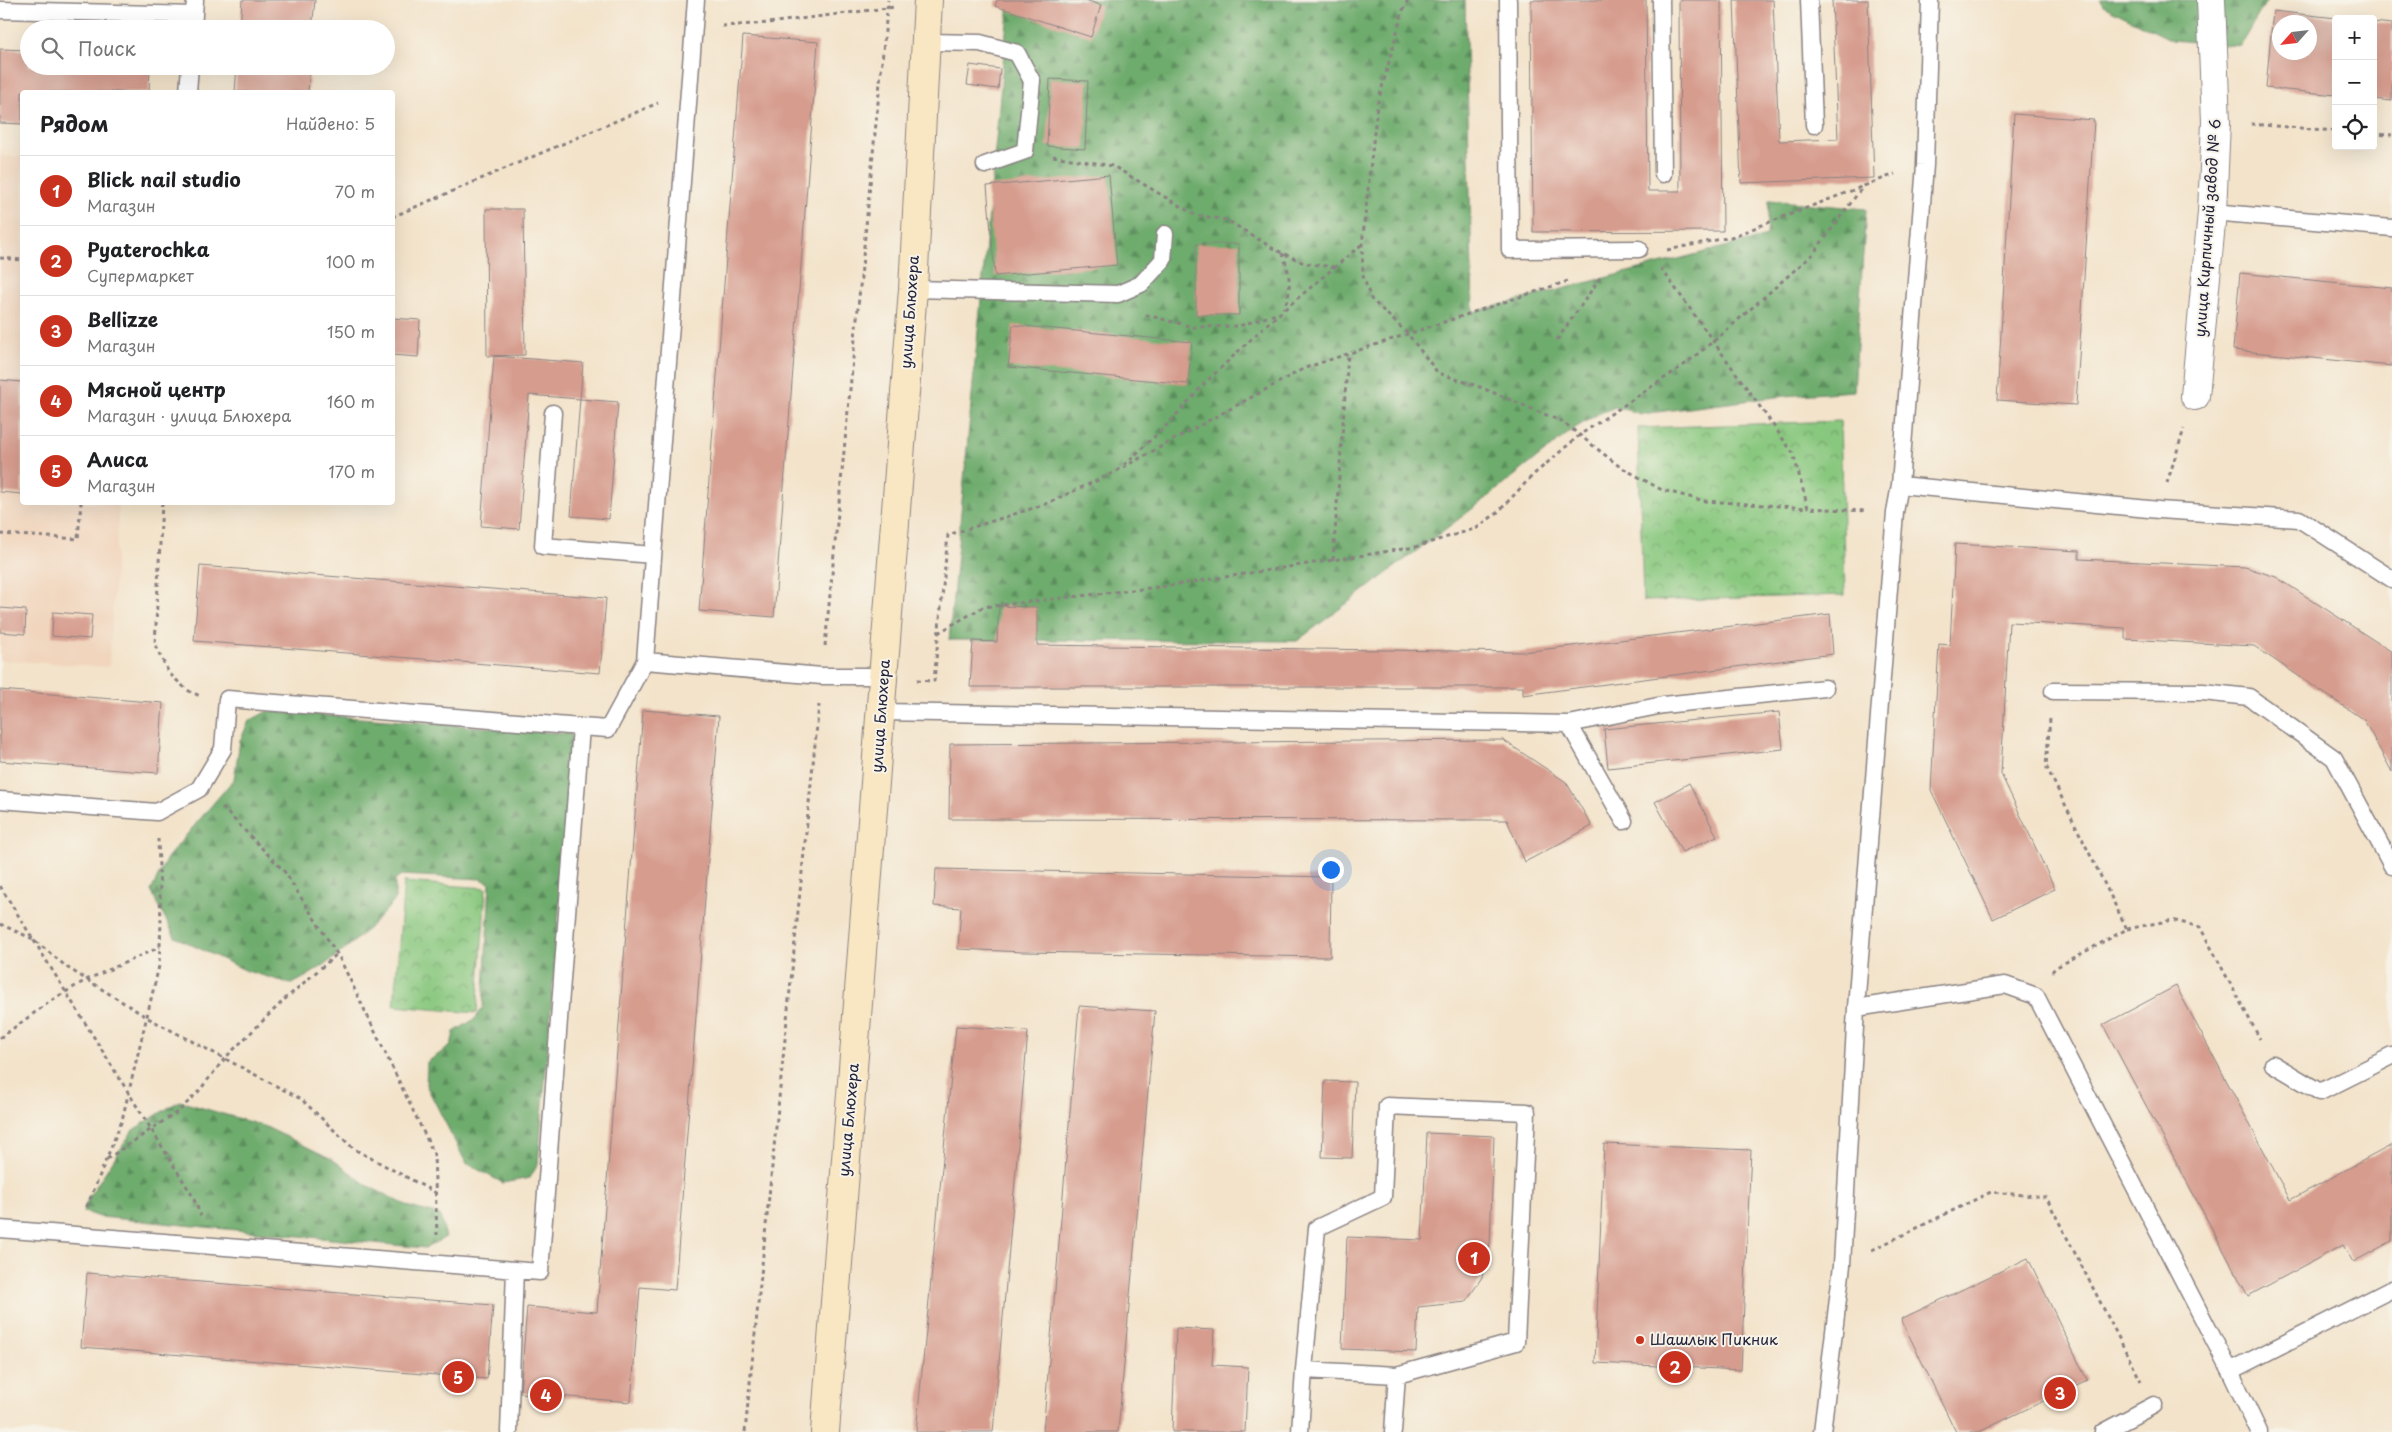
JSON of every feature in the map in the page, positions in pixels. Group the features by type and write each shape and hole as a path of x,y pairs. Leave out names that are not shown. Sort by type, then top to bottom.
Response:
{"street":[{"name":"улица Кирпичный завод № 6","path":"2195,396 2212,212 2216,122 2211,0"},
{"name":"улица Блюхера","path":"824,1432 884,676 912,289 928,1"}],"lane":[{"path":"0,800 157,812 198,789 223,749 228,699 608,729 645,661 696,0"},
{"path":"1508,0 1510,250 1639,249"},
{"path":"1661,0 1663,174"},
{"path":"1809,0 1814,125"},
{"path":"1822,1432 1842,1265 1856,1008 1895,512 1900,485 1924,165 1930,0"},
{"path":"0,10 194,15"},
{"path":"926,42 980,43 1017,53 1032,80 1025,152 985,166"},
{"path":"188,90 189,75"},
{"path":"2212,212 2392,228"},
{"path":"912,289 1118,294 1141,284 1163,260 1165,234"},
{"path":"553,413 543,546 653,555"},
{"path":"1900,485 2159,510 2299,519 2392,579"},
{"path":"645,661 822,676 884,676"},
{"path":"881,712 1569,724 1663,705 1825,688"},
{"path":"2053,691 2202,692 2249,697 2334,758 2392,866"},
{"path":"1569,724 1624,821"},
{"path":"0,1229 540,1272 581,727"},
{"path":"1856,1008 2005,985 2036,996 2230,1371 2259,1432"},
{"path":"2273,1064 2320,1092 2392,1056"},
{"path":"1300,1432 1304,1370 1317,1228 1384,1197 1387,1106 1527,1112 1516,1342 1397,1375 1304,1370"},
{"path":"509,1432 515,1270"},
{"path":"2230,1371 2392,1290"},
{"path":"1393,1432 1397,1375"},
{"path":"2103,1432 2154,1405"}],"path":[{"path":"745,1432 888,0"},
{"path":"1408,0 1403,10 1377,106 1362,245 1362,276 1371,299 1407,333 1438,373 1480,387 1563,422 1581,434 1619,466 1662,490 1705,501 1895,512"},
{"path":"694,28 768,23 928,1"},
{"path":"395,216 689,89"},
{"path":"2216,122 2332,131"},
{"path":"2377,134 2392,135"},
{"path":"1025,152 1112,166 1195,215 1227,220 1304,263 1334,267"},
{"path":"1660,252 1731,237 1865,184 1924,165"},
{"path":"938,633 983,607 1168,586 1415,547 1477,528 1498,512 1533,475 1581,434 1684,364 1714,341 1813,254 1865,184"},
{"path":"1120,469 1168,424 1205,383 1281,313 1362,245"},
{"path":"1118,294 1143,314 1193,327 1239,326 1281,313 1289,298 1288,266 1282,252"},
{"path":"0,258 20,260"},
{"path":"1656,262 1793,453 1808,508"},
{"path":"1557,340 1602,276"},
{"path":"884,676 934,681 948,535 1043,504 1120,469 1305,368 1571,280"},
{"path":"1333,560 1348,354"},
{"path":"2159,510 2195,396"},
{"path":"0,534 78,539 81,505"},
{"path":"162,505 155,645 169,673 187,690 205,698 228,699"},
{"path":"2053,691 2046,766 2126,929"},
{"path":"198,789 227,811 284,871 337,954 434,1154 438,1264"},
{"path":"76,1235 122,1120 159,966 161,923 157,812"},
{"path":"0,886 192,1195 214,1246"},
{"path":"2036,996 2055,968 2126,929 2172,920 2200,927 2273,1064"},
{"path":"0,924 33,939 68,968 148,1018 301,1098 354,1149 436,1192"},
{"path":"0,1038 52,1000 86,980 160,947"},
{"path":"106,1160 180,1110 199,1092 225,1058 285,999 337,954"},
{"path":"1842,1265 1991,1192 2046,1198 2154,1405"}],"shaded area":[{"path":"0,156 20,157 20,505 119,505 109,667 0,660"}],"green space":[{"path":"1009,0 1465,0 1473,312 1767,236 1769,200 1866,209 1854,391 1784,396 1641,414 1615,407 1598,414 1575,428 1476,506 1297,641 949,640"},
{"path":"2100,0 2267,0 2240,46 2172,40 2103,6"},
{"path":"1840,421 1845,595 1643,601 1638,428"},
{"path":"268,711 571,734 573,743 538,1164 530,1178 503,1183 466,1163 426,1085 427,1062 451,1046 454,1032 476,1018 483,1007 490,883 481,879 401,875 395,880 395,900 373,924 334,958 292,984 247,971 175,937 151,891 167,858 234,779 240,741 249,721"},
{"path":"404,882 486,888 477,1013 394,1006"},
{"path":"179,1101 264,1126 332,1159 368,1186 410,1207 440,1215 446,1237 425,1248 100,1217 83,1211 89,1197 133,1130"}],"building":[{"path":"242,0 315,0 313,20 241,20"},
{"path":"997,0 1085,0 1101,5 1091,37 995,6"},
{"path":"1531,0 1646,0 1648,191 1680,191 1679,0 1721,0 1723,231 1533,232"},
{"path":"1734,0 1773,0 1779,141 1838,139 1832,0 1868,0 1874,178 1741,183"},
{"path":"2273,11 2309,15 2273,15"},
{"path":"2317,16 2332,18 2332,95 2266,88 2272,22 2272,60 2317,60"},
{"path":"2377,22 2392,24 2392,101 2377,99"},
{"path":"743,36 818,42 774,617 699,611"},
{"path":"0,49 20,50 20,75 150,75 149,90 20,90 20,124 0,123"},
{"path":"970,65 1000,69 998,89 967,85"},
{"path":"236,75 309,75 308,90 235,90"},
{"path":"1050,79 1088,81 1085,149 1047,146"},
{"path":"2014,114 2094,120 2076,405 1997,400"},
{"path":"1109,175 1117,265 995,276 987,186"},
{"path":"486,209 523,209 525,355 487,356"},
{"path":"1196,244 1239,244 1239,315 1196,315"},
{"path":"2240,273 2392,288 2392,366 2233,350"},
{"path":"395,318 420,320 418,357 395,355"},
{"path":"1013,325 1192,342 1188,384 1008,367"},
{"path":"494,356 583,363 580,399 529,395 519,529 481,526"},
{"path":"0,380 20,382 20,494 0,492"},
{"path":"580,399 618,402 609,519 571,516"},
{"path":"1955,544 2079,551 2079,559 2245,567 2276,577 2392,652 2392,772 2364,720 2254,646 2125,639 2125,628 2009,622 2001,774 2055,889 1993,919 1931,790 1939,644 1950,645"},
{"path":"200,566 606,598 600,673 194,641"},
{"path":"999,606 1037,607 1037,645 1523,652 1830,614 1833,654 1523,695 1523,687 970,687 973,641 997,642"},
{"path":"0,608 26,610 25,634 0,632"},
{"path":"53,612 92,615 90,639 52,636"},
{"path":"0,690 163,703 158,773 0,761"},
{"path":"643,710 719,716 675,1290 640,1287 631,1402 520,1393 527,1307 597,1312"},
{"path":"1779,712 1783,749 1608,768 1604,729"},
{"path":"1503,740 1566,782 1592,826 1525,862 1507,820 949,819 950,744"},
{"path":"1689,783 1717,836 1682,852 1655,802"},
{"path":"936,869 1331,877 1330,957 1023,952 958,949 961,908 934,906"},
{"path":"2176,986 2290,1200 2392,1145 2392,1241 2353,1262 2343,1245 2248,1296 2103,1025"},
{"path":"1079,1006 1155,1011 1118,1432 1043,1432"},
{"path":"956,1026 1028,1031 993,1432 916,1432"},
{"path":"1325,1081 1355,1082 1352,1158 1322,1157"},
{"path":"1427,1133 1494,1136 1490,1243 1482,1277 1466,1302 1418,1307 1416,1352 1342,1349 1347,1237 1422,1240"},
{"path":"1604,1144 1751,1150 1741,1370 1595,1363"},
{"path":"2028,1258 2087,1380 1979,1432 1956,1432 1901,1319"},
{"path":"87,1273 493,1305 487,1379 81,1347"},
{"path":"1176,1328 1214,1330 1212,1365 1248,1367 1245,1432 1172,1432"}],"place":[{"name":"Blick nail studio","path":"1474,1258"},
{"name":"Шашлык Пикник","path":"1640,1340"},
{"name":"Pyaterochka","path":"1675,1367"},
{"name":"Алиса","path":"458,1377"},
{"name":"Bellizze","path":"2060,1393"},
{"name":"Мясной центр","path":"546,1395"}]}
